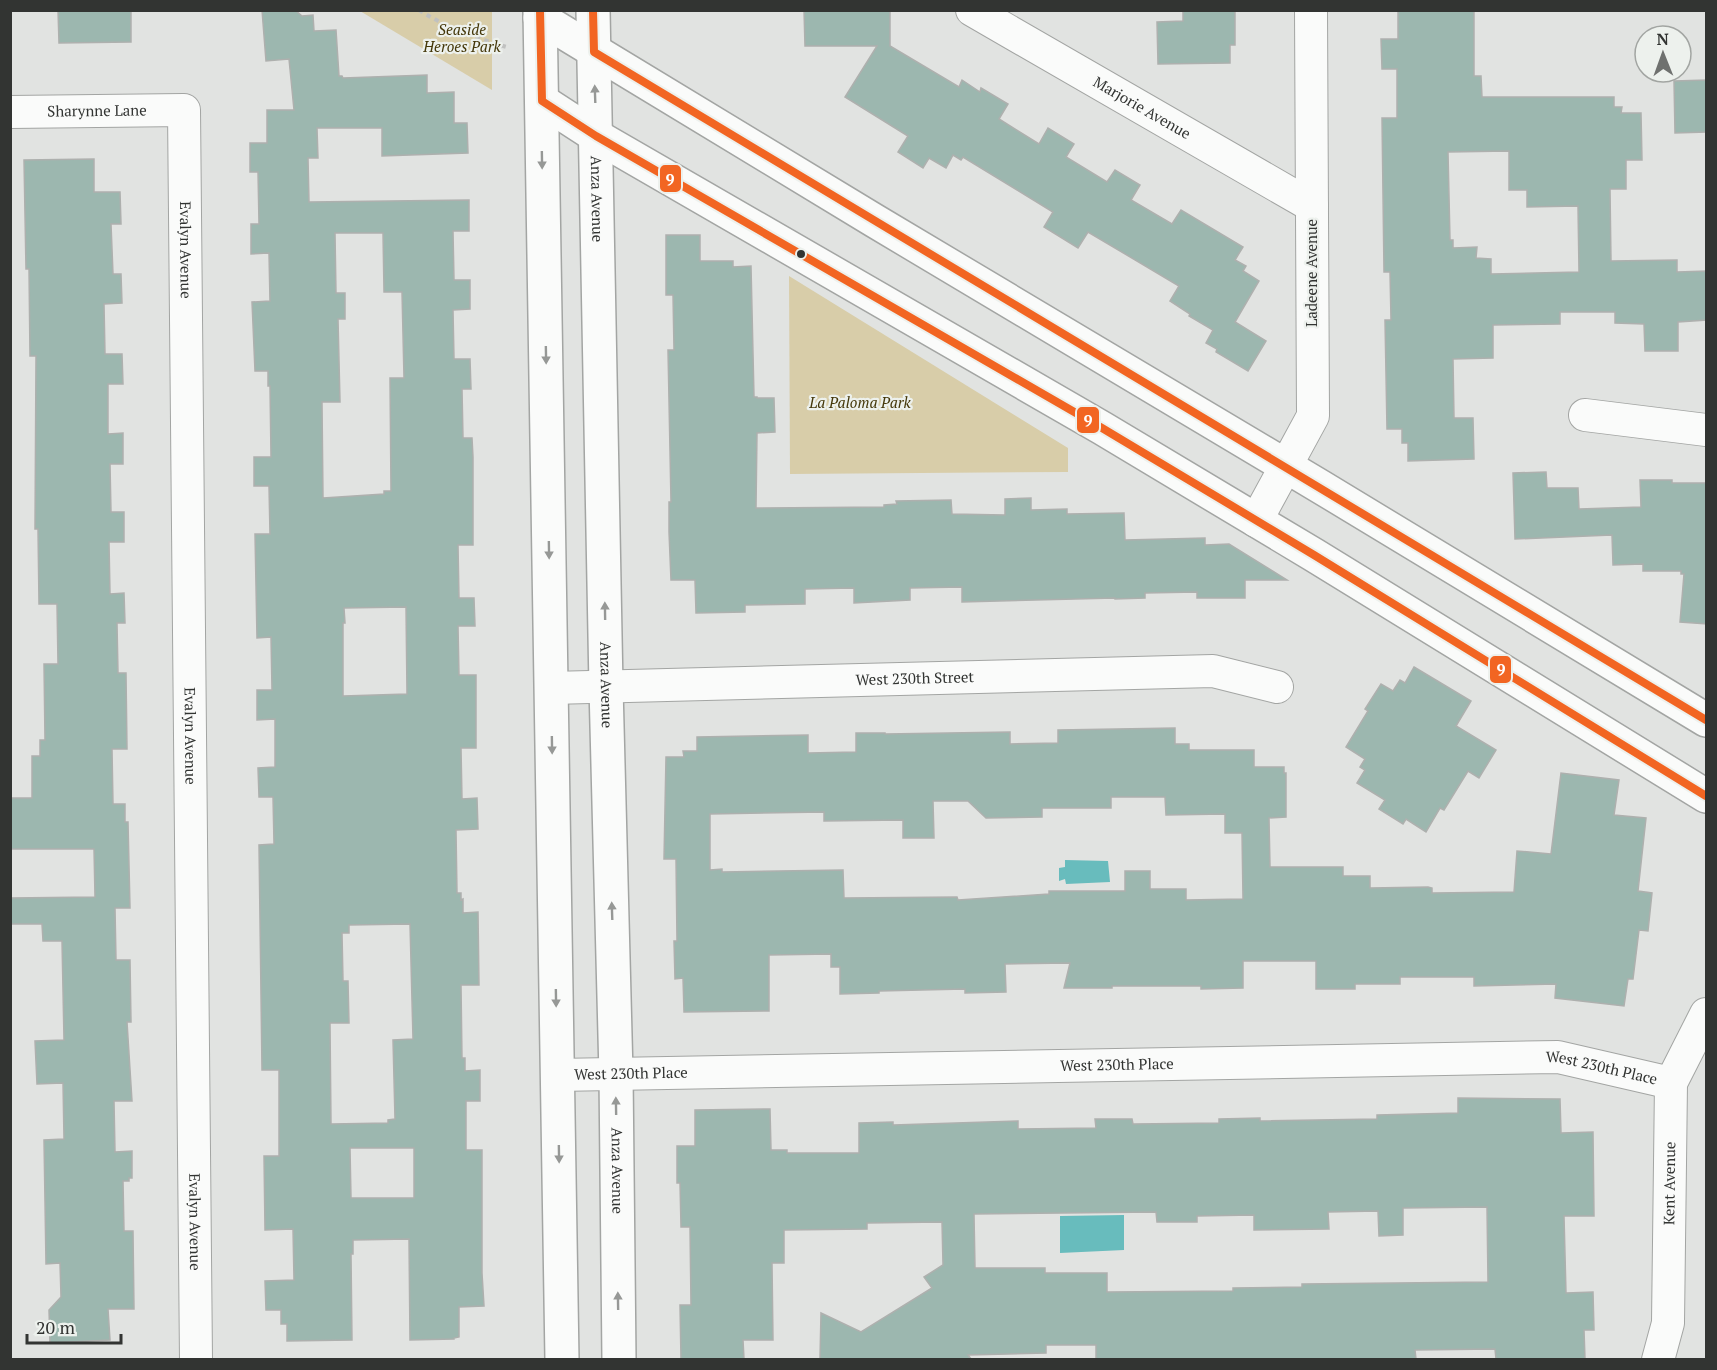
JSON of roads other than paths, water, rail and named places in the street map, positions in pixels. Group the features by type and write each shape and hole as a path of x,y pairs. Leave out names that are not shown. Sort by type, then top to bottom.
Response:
{"main road":[{"name":"Anza Avenue","path":"593,10 616,1074 619,1359"},
{"path":"540,14 594,52 1707,720"},
{"path":"540,14 562,1359"},
{"path":"542,101 596,136 1091,422 1314,555 1707,796"}],"street":[{"name":"Marjorie Avenue","path":"972,10 1312,206"},
{"name":"Ladeene Avenue","path":"1256,521 1313,416 1311,10"},
{"name":"Sharynne Lane","path":"10,112 184,111"},
{"name":"Evalyn Avenue","path":"184,111 196,1359"},
{"path":"1585,415 1707,430"},
{"name":"West 230th Street","path":"551,688 1213,671 1277,687"},
{"name":"Kent Avenue","path":"1658,1359 1668,1323 1671,1083 1707,1014"},
{"name":"West 230th Place","path":"557,1075 1558,1057 1671,1083"}],"water":[{"path":"1065,860 1108,861 1110,882 1066,884 1065,879 1059,881 1059,868 1065,867"},
{"path":"1124,1215 1124,1250 1060,1253 1060,1216"}],"park label":[{"name":"Seaside Heroes Park","path":"462,38"},
{"name":"La Paloma Park","path":"860,403"}]}
